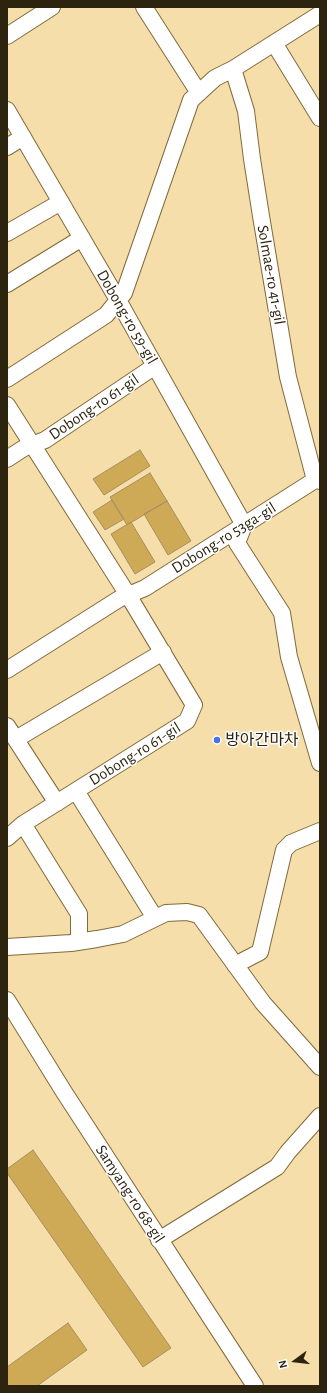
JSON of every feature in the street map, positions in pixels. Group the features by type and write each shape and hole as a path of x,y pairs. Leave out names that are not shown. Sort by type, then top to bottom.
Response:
{"street":[{"path":"7,36 52,7"},
{"path":"144,7 199,93"},
{"path":"7,378 106,315 124,293 191,100 215,78 233,69 320,14"},
{"path":"274,43 320,118"},
{"name":"Solmae-ro 41-gil","path":"233,69 246,110 252,159 288,377 318,480"},
{"name":"Dobong-ro 59-gil","path":"7,110 118,300 244,525"},
{"path":"7,147 23,137"},
{"path":"7,233 61,202"},
{"path":"7,284 82,238"},
{"name":"Dobong-ro 61-gil","path":"7,459 24,448 45,440 155,366"},
{"name":"Dobong-ro 61-gil","path":"7,405 128,595 194,705 187,721 23,824 7,838"},
{"name":"Dobong-ro 53ga-gil","path":"128,595 145,588 318,480"},
{"path":"244,525 237,543 282,613 288,657 320,764"},
{"path":"7,670 118,599 128,595"},
{"path":"58,803 11,732 163,652"},
{"name":"Dobong-ro 61-gil","path":"76,791 155,918"},
{"path":"23,824 79,914 79,942"},
{"path":"235,965 260,952 284,850 291,842 320,831"},
{"path":"7,947 79,942 123,934 166,913 187,912 199,915 263,1004 320,1067"},
{"name":"Samyang-ro 68-gil","path":"7,1000 37,1050 159,1240 255,1386"},
{"path":"159,1240 276,1167 320,1116"}],"building":[{"path":"140,450 150,466 104,495 93,479"},
{"path":"150,473 167,501 127,525 110,497"},
{"path":"112,500 124,519 105,530 93,512"},
{"path":"167,501 191,541 168,555 144,514"},
{"path":"131,522 155,562 135,574 111,534"},
{"path":"33,1150 171,1348 143,1367 7,1173 7,1169"},
{"path":"68,1323 87,1350 37,1386 7,1386 7,1367"}],"place":[{"name":"방아간마차","path":"217,740"}]}
